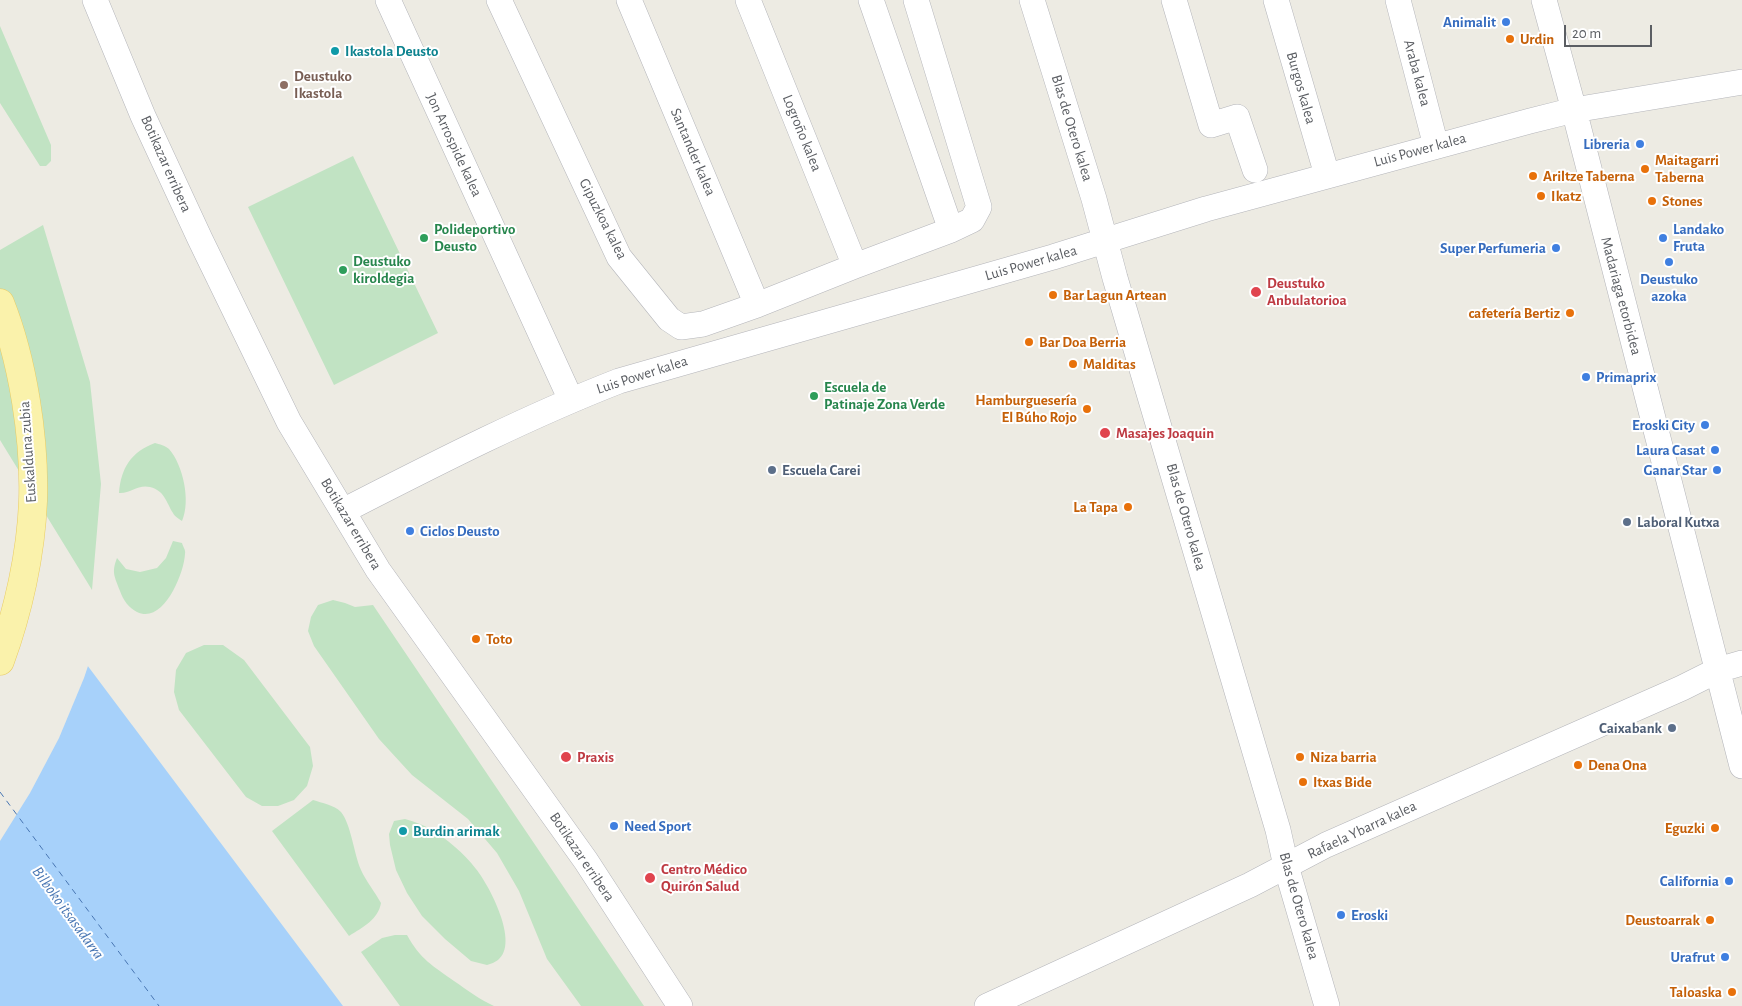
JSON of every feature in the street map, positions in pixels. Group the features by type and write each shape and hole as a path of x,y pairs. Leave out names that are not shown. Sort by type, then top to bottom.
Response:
{"main road":[{"name":"Euskalduna zubia","path":"0,303 9,326 23,384 30,444 33,501 26,566 6,645 0,661"}],"street":[{"name":"Botikazar erribera","path":"95,0 143,116 200,239 289,422 378,570 586,861 680,1006"},
{"name":"Jon Arrospide kalea","path":"388,0 570,400"},
{"name":"Gipuzkoa kalea","path":"499,0 619,256 669,319 681,328 703,324 756,305 951,230 972,220 979,207 916,0"},
{"name":"Santander kalea","path":"629,0 756,305"},
{"name":"Logroño kalea","path":"748,0 856,266"},
{"path":"871,0 951,230"},
{"name":"Blas de Otero kalea","path":"1032,0 1091,190 1115,278 1278,830 1286,866 1327,1006"},
{"path":"1174,0 1211,125 1237,117 1255,170"},
{"name":"Burgos kalea","path":"1276,0 1327,175"},
{"name":"Araba kalea","path":"1398,0 1436,146"},
{"name":"Madariaga etorbidea","path":"1544,0 1574,110 1742,766"},
{"name":"Luis Power kalea","path":"343,511 570,400 618,381 1105,241 1206,209 1436,146 1574,110 1742,82"},
{"name":"Rafaela Ybarra kalea","path":"987,1006 1250,885 1326,846 1673,692 1718,670 1742,663"}],"green space":[{"path":"0,26 51,145 51,161 46,166 40,166 0,103"},
{"name":"Deustuko kiroldegia","path":"353,156 438,333 334,385 248,207"},
{"path":"43,225 90,382 101,484 92,590 0,440 0,250"},
{"path":"155,443 169,449 182,474 186,504 182,521 174,515 165,497 155,489 146,486 119,493 122,476 129,462 140,451"},
{"path":"173,541 182,543 185,550 184,563 176,585 163,605 155,611 146,614 137,612 131,608 121,594 114,575 117,558 126,569 140,572 157,568 166,558"},
{"path":"333,600 355,607 373,605 644,1006 581,1006 547,959 519,891 497,853 468,819 412,775 379,739 314,646 308,631 311,617 318,605"},
{"path":"204,645 223,645 244,660 310,747 313,766 307,786 294,800 278,806 262,806 246,797 179,710 174,692 176,670 186,653"},
{"path":"313,800 331,806 341,812 347,824 361,870 381,903 373,919 349,936 272,831"},
{"path":"405,819 426,827 443,837 466,857 482,877 494,900 504,928 506,941 504,952 498,960 487,965 471,961 422,916 407,893 396,870 390,845 389,834 394,821"},
{"path":"407,935 422,956 433,966 494,1006 400,1006 361,952 382,938"}],"water":[{"name":"Bilboko itsasadarra","path":"0,549 343,1006 0,1006"}],"pier":[{"path":"0,546 89,663 59,738 30,793 0,841"}],"ferry route":[{"path":"0,792 159,1006"}],"place":[{"name":"Animalit","path":"1506,22"},
{"name":"Urdin","path":"1510,39"},
{"name":"Ikastola Deusto","path":"335,51"},
{"name":"Deustuko Ikastola","path":"284,85"},
{"name":"Libreria","path":"1640,144"},
{"name":"Maitagarri Taberna","path":"1645,169"},
{"name":"Ariltze Taberna","path":"1533,176"},
{"name":"Ikatz","path":"1541,196"},
{"name":"Stones","path":"1652,201"},
{"name":"Polideportivo Deusto","path":"424,238"},
{"name":"Landako Fruta","path":"1663,238"},
{"name":"Super Perfumeria","path":"1556,248"},
{"name":"Deustuko azoka","path":"1669,262"},
{"name":"Deustuko kiroldegia","path":"343,270"},
{"name":"Deustuko Anbulatorioa","path":"1256,292"},
{"name":"Bar Lagun Artean","path":"1053,295"},
{"name":"cafetería Bertiz","path":"1570,313"},
{"name":"Bar Doa Berria","path":"1029,342"},
{"name":"Malditas","path":"1073,364"},
{"name":"Primaprix","path":"1586,377"},
{"name":"Escuela de Patinaje Zona Verde","path":"814,396"},
{"name":"Hamburguesería El Búho Rojo","path":"1087,409"},
{"name":"Eroski City","path":"1705,425"},
{"name":"Masajes Joaquin","path":"1105,433"},
{"name":"Laura Casat","path":"1715,450"},
{"name":"Escuela Carei","path":"772,470"},
{"name":"Ganar Star","path":"1717,470"},
{"name":"La Tapa","path":"1128,507"},
{"name":"Laboral Kutxa","path":"1627,522"},
{"name":"Ciclos Deusto","path":"410,531"},
{"name":"Toto","path":"476,639"},
{"name":"Caixabank","path":"1672,728"},
{"name":"Praxis","path":"566,757"},
{"name":"Niza barria","path":"1300,757"},
{"name":"Dena Ona","path":"1578,765"},
{"name":"Itxas Bide","path":"1303,782"},
{"name":"Need Sport","path":"614,826"},
{"name":"Eguzki","path":"1715,828"},
{"name":"Burdin arimak","path":"403,831"},
{"name":"Centro Médico Quirón Salud","path":"650,878"},
{"name":"California","path":"1729,881"},
{"name":"Eroski","path":"1341,915"},
{"name":"Deustoarrak","path":"1710,920"},
{"name":"Urafrut","path":"1725,957"},
{"name":"Taloaska","path":"1732,992"}]}
